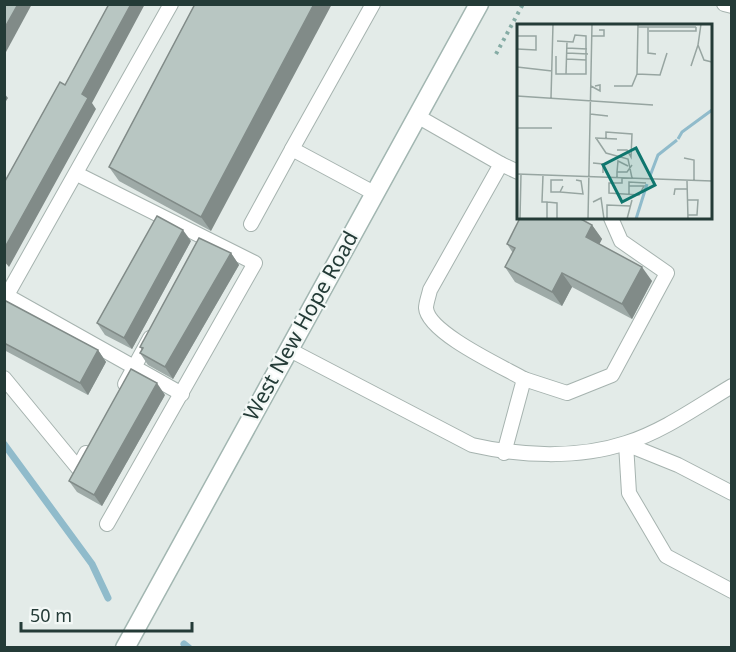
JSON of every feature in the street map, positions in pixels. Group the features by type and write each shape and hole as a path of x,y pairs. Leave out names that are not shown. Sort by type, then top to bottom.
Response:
{"main road":[{"name":"West New Hope Road","path":"125,648 479,4"}],"lane":[{"path":"171,4 6,294 182,394"},
{"path":"251,224 373,4"},
{"path":"724,4 732,6"},
{"path":"417,116 517,171"},
{"path":"292,149 374,193"},
{"path":"501,164 430,290 426,308 431,321 447,335 524,379 567,393 612,375 667,273 621,241 611,219"},
{"path":"76,174 200,243 255,263 107,524"},
{"path":"117,398 154,328"},
{"path":"288,349 472,445 504,453 583,451 626,444 672,422 732,386"},
{"path":"4,378 78,468 94,438"},
{"path":"504,453 524,379"},
{"path":"626,444 678,465 732,493"},
{"path":"626,444 629,493 666,555 732,591"}],"path":[{"path":"496,54 524,4"}],"building":[{"path":"4,4 18,4 4,29"},
{"path":"109,4 131,4 82,94 88,98 4,249 4,183 60,82 65,85"},
{"path":"195,4 314,4 201,217 109,167"},
{"path":"157,216 183,230 124,338 97,323"},
{"path":"520,219 581,219 592,225 586,237 642,267 622,304 562,273 552,292 505,267 515,248 507,244"},
{"path":"199,238 231,253 165,367 140,353 143,348 140,347"},
{"path":"4,300 98,350 80,383 4,343"},
{"path":"131,369 157,383 94,495 69,481"}],"waterway":[{"path":"4,444 92,564 108,598"},
{"path":"184,644 189,648"}]}
